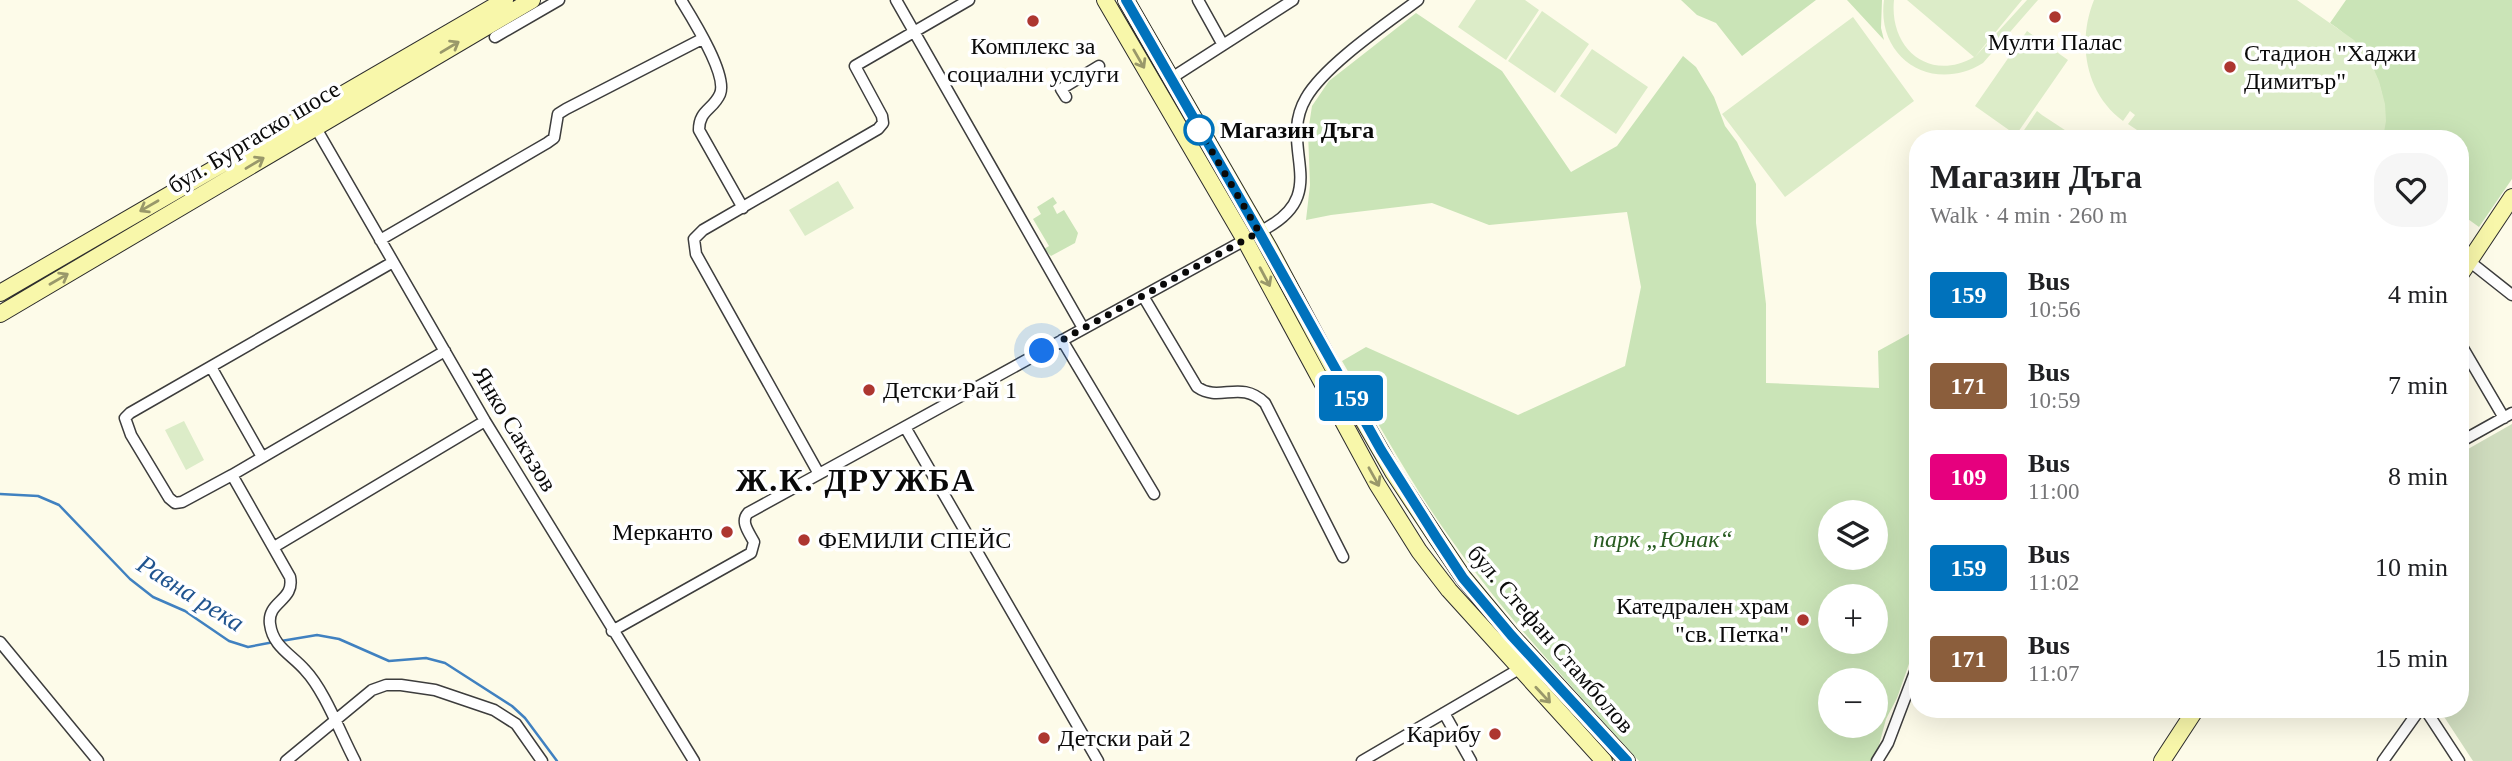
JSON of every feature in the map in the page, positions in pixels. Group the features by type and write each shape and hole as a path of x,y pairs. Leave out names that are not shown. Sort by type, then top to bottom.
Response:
{"main road":[{"name":"бул. Бургаско шосе","path":"0,314 505,0"},
{"name":"бул. Бургаско шосе","path":"0,293 532,0"},
{"name":"бул. Стефан Стамболов","path":"1104,0 1331,364 1400,483 1463,578 1534,661 1627,761"},
{"name":"бул. Стефан Стамболов","path":"1126,0 1252,236 1377,484 1419,551 1449,590 1604,761"},
{"path":"2469,262 2512,197"},
{"path":"2162,761 2190,718"}],"street":[{"path":"495,37 559,0"},
{"path":"681,0 722,82 720,93 699,120 699,130 743,208"},
{"path":"896,0 1083,328"},
{"path":"819,474 694,249 694,239 699,232 878,129 883,123 882,116 855,66 969,0"},
{"path":"1198,0 1223,45"},
{"path":"1170,79 1293,0"},
{"path":"612,631 751,553 755,545 744,523 746,514 1286,216 1296,201 1301,184 1298,115 1305,99 1315,85 1401,6 1418,0"},
{"path":"380,240 547,143 554,138 558,114 566,109 702,39"},
{"path":"1066,97 1061,89 1099,66"},
{"name":"Янко Сакъзов","path":"312,121 485,421 694,761"},
{"path":"393,262 130,413 125,418 131,435 169,498 182,502 445,351"},
{"path":"2469,270 2512,295"},
{"path":"1143,296 1197,387 1206,393 1255,393 1265,402 1343,557"},
{"path":"1062,340 1154,494"},
{"path":"2469,356 2508,415 2469,437"},
{"path":"211,367 262,457"},
{"path":"274,547 485,421"},
{"path":"905,427 1098,761"},
{"path":"232,475 274,547 292,585 289,593 273,607 269,620 272,636 279,648 305,669 355,761"},
{"path":"0,642 98,761"},
{"path":"1362,761 1534,661"},
{"path":"286,761 372,690 386,685 435,690 494,710 526,735 542,761"},
{"path":"1877,761 1888,743 1909,688"},
{"path":"1444,713 1471,761"},
{"path":"2383,761 2416,718"},
{"path":"2429,718 2459,761"}],"green space":[{"path":"1476,0 1525,0 1539,10 1506,60 1458,27"},
{"path":"1681,0 1816,0 1742,56 1716,23 1697,15"},
{"path":"1847,0 1882,0 1881,28 1884,40"},
{"path":"1884,0 1894,0 1894,17 1905,46 1915,56 1942,66 1957,64 1974,57 1907,0 2022,0 1975,57 2027,0 2038,0 1983,63 1964,72 1945,75 1912,65 1899,54 1889,39 1884,21"},
{"name":"Стадион \"Хаджи Димитър\"","path":"2094,0 2297,0 2354,40 2370,61 2385,104 2384,130 2137,130 2128,124 2135,115 2130,111 2123,121 2100,96 2093,81 2086,49 2089,16"},
{"path":"2346,0 2512,0 2512,179 2479,227 2469,220 2469,130 2383,130 2383,102 2374,72 2357,46 2330,23"},
{"path":"1542,11 1589,44 1555,93 1508,61"},
{"name":"парк „Юнак“","path":"1416,13 1502,71 1571,172 1617,146 1683,56 1696,67 1714,97 1725,126 1737,142 1756,184 1756,223 1766,304 1766,383 1879,388 1878,351 1909,334 1909,664 1888,715 1888,668 1818,668 1818,738 1881,738 1870,761 1639,761 1536,646 1463,556 1415,485 1342,361 1366,347 1518,415 1625,366 1641,287 1627,212 1489,225 1432,203 1306,220 1310,185 1308,132 1312,106 1329,81"},
{"path":"1853,17 1914,101 1785,197 1722,114"},
{"path":"2027,31 2068,60 2019,130 2009,130 1975,106"},
{"path":"1592,49 1648,87 1616,134 1560,96"},
{"path":"2037,111 2065,130 2024,130"},
{"path":"838,181 854,208 805,236 789,210"},
{"path":"1053,197 1057,203 1053,206 1057,214 1064,210 1078,233 1075,243 1051,256 1044,249 1049,246 1033,219 1041,214 1037,207"},
{"path":"184,421 204,460 186,470 165,430"},
{"path":"2512,424 2512,761 2473,761 2445,718 2469,718 2469,448"}],"waterway":[{"name":"Равна река","path":"0,494 38,496 59,505 130,579 153,597 185,611 229,641 248,647 274,642"},
{"name":"Равна река","path":"281,641 317,635 339,639 389,661 426,658 445,663 512,706 525,718 557,761"}],"bus line":[{"name":"159","path":"1126,0 1393,472 1463,578 1534,661 1627,761"}],"place":[{"name":"Мулти Палас","path":"2055,17"},
{"name":"Комплекс за социални услуги","path":"1033,21"},
{"name":"Стадион \"Хаджи Димитър\"","path":"2230,67"},
{"name":"Магазин Дъга","path":"1199,130"},
{"name":"Детски Рай 1","path":"869,390"},
{"name":"Мерканто","path":"727,532"},
{"name":"ФЕМИЛИ СПЕЙС","path":"804,540"},
{"name":"Катедрален храм \"св. Петка\"","path":"1803,620"},
{"name":"Карибу","path":"1495,734"},
{"name":"Детски рай 2","path":"1044,738"}],"district":[{"name":"Ж.К. ДРУЖБА","path":"856,480"}],"route":[{"path":"1042,351 1259,232 1196,124 1199,130"}]}
